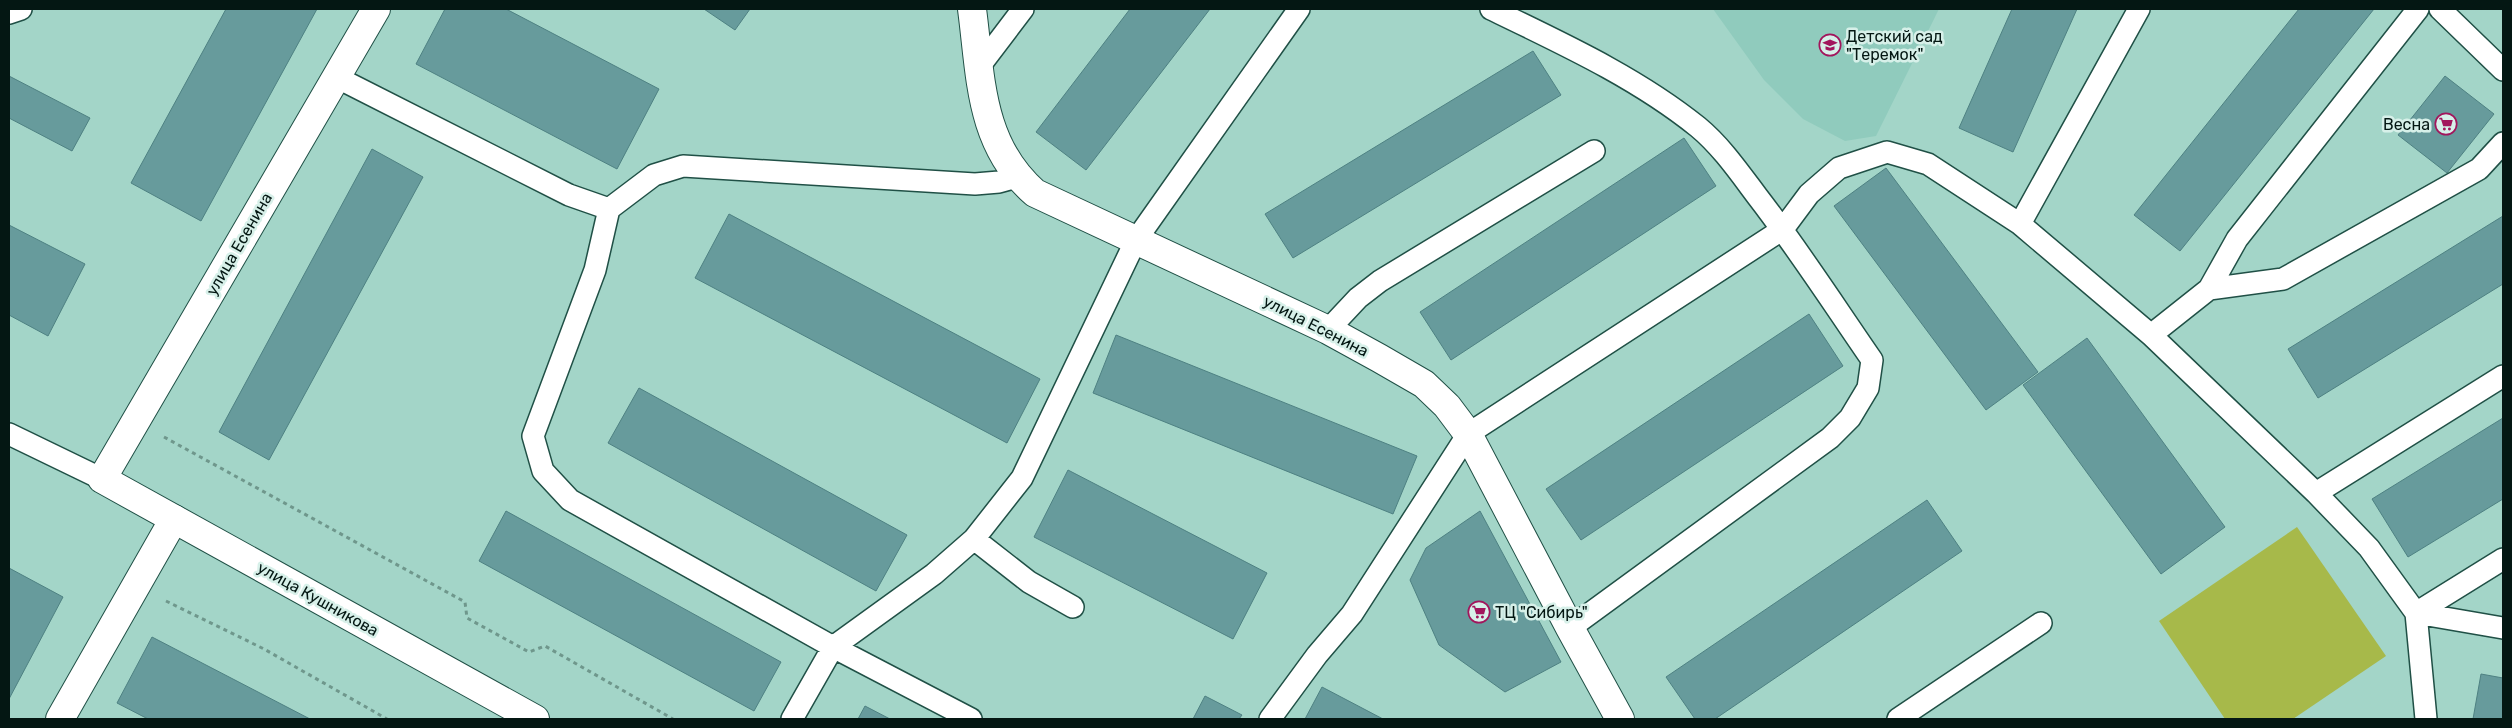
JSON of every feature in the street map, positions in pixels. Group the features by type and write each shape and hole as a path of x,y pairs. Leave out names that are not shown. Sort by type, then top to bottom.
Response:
{"street":[{"name":"улица Есенина","path":"102,478 376,9"},
{"name":"улица Есенина","path":"972,9 979,67 990,128 1002,154 1017,177 1035,193 1328,330 1424,384 1447,406 1468,434 1620,719"},
{"name":"улица Кушникова","path":"102,478 535,719"},
{"path":"60,719 174,519"}],"lane":[{"path":"9,13 21,9"},
{"path":"979,67 1023,9"},
{"path":"792,719 833,647 934,574 974,538 1022,478 1136,240 1299,9"},
{"path":"1491,9 1583,55 1658,98 1698,128 1724,152 1782,229 1872,360 1868,388 1850,418 1830,438 1570,628"},
{"path":"2020,224 2139,9"},
{"path":"2150,334 2209,289 2237,239 2418,9"},
{"path":"2440,9 2503,70"},
{"path":"336,77 569,195 609,209"},
{"path":"2209,289 2283,279 2479,169 2503,142"},
{"path":"1328,330 1358,298 1380,281 1594,151"},
{"path":"1270,719 1317,655 1352,614 1433,493 1468,434 1782,229 1809,194 1839,168 1887,152 1928,164 2020,224 2150,334 2316,493 2369,548 2416,613 2426,719"},
{"path":"971,719 833,647 570,500 543,471 534,436 595,270 609,209 654,175 683,166 975,184 999,182 1017,177"},
{"path":"2316,493 2503,376"},
{"path":"9,434 102,478"},
{"path":"974,538 1030,582 1073,607"},
{"path":"2416,613 2503,559"},
{"path":"2416,613 2503,628"},
{"path":"1898,719 2041,623"}],"path":[{"path":"135,422 465,602 467,618 483,627 529,652 545,646 673,719"},
{"path":"136,586 264,649 387,719"}],"shaded area":[{"name":"Детский сад \"Теремок\"","path":"1713,9 1939,9 1876,136 1845,141 1803,119 1764,80"}],"green space":[{"path":"2297,527 2386,656 2293,719 2225,719 2159,621"}],"building":[{"path":"226,9 317,9 201,221 131,183"},
{"path":"445,9 506,9 659,89 617,169 416,64"},
{"path":"704,9 750,9 735,30"},
{"path":"1130,9 1210,9 1086,170 1036,132"},
{"path":"2012,9 2077,9 2013,152 1959,128"},
{"path":"2299,9 2374,9 2180,251 2134,215"},
{"path":"1533,51 1561,95 1293,258 1265,214"},
{"path":"9,76 90,118 72,151 9,118"},
{"name":"Весна","path":"2445,76 2494,114 2447,173 2398,135"},
{"path":"1684,138 1716,186 1451,360 1420,312"},
{"path":"372,149 423,177 269,460 219,432"},
{"path":"1886,168 2038,372 1986,410 1834,206"},
{"path":"729,214 1040,379 1007,443 695,278"},
{"path":"2503,216 2503,284 2318,398 2288,349"},
{"path":"9,225 85,264 48,336 9,315"},
{"path":"1809,314 1843,366 1581,540 1546,489"},
{"path":"1116,335 1417,456 1393,514 1093,393"},
{"path":"2087,338 2225,527 2161,574 2023,385"},
{"path":"639,388 907,535 876,591 608,443"},
{"path":"2503,418 2503,499 2408,557 2372,499"},
{"path":"1068,470 1267,573 1233,639 1034,537"},
{"path":"1927,500 1962,551 1715,719 1695,719 1666,677"},
{"path":"506,511 781,662 754,711 479,561"},
{"name":"ТЦ \"Сибирь\"","path":"1480,511 1561,662 1505,692 1439,645 1410,580 1426,548"},
{"path":"9,568 63,597 9,699"},
{"path":"152,637 310,719 148,719 117,703"},
{"path":"2481,674 2503,678 2503,719 2473,719"},
{"path":"1322,687 1383,719 1305,719"},
{"path":"1205,696 1242,715 1239,719 1193,719"},
{"path":"865,706 890,719 858,719"}],"place":[{"name":"Детский сад \"Теремок\"","path":"1830,45"},
{"name":"Весна","path":"2446,124"},
{"name":"ТЦ \"Сибирь\"","path":"1479,612"}]}
